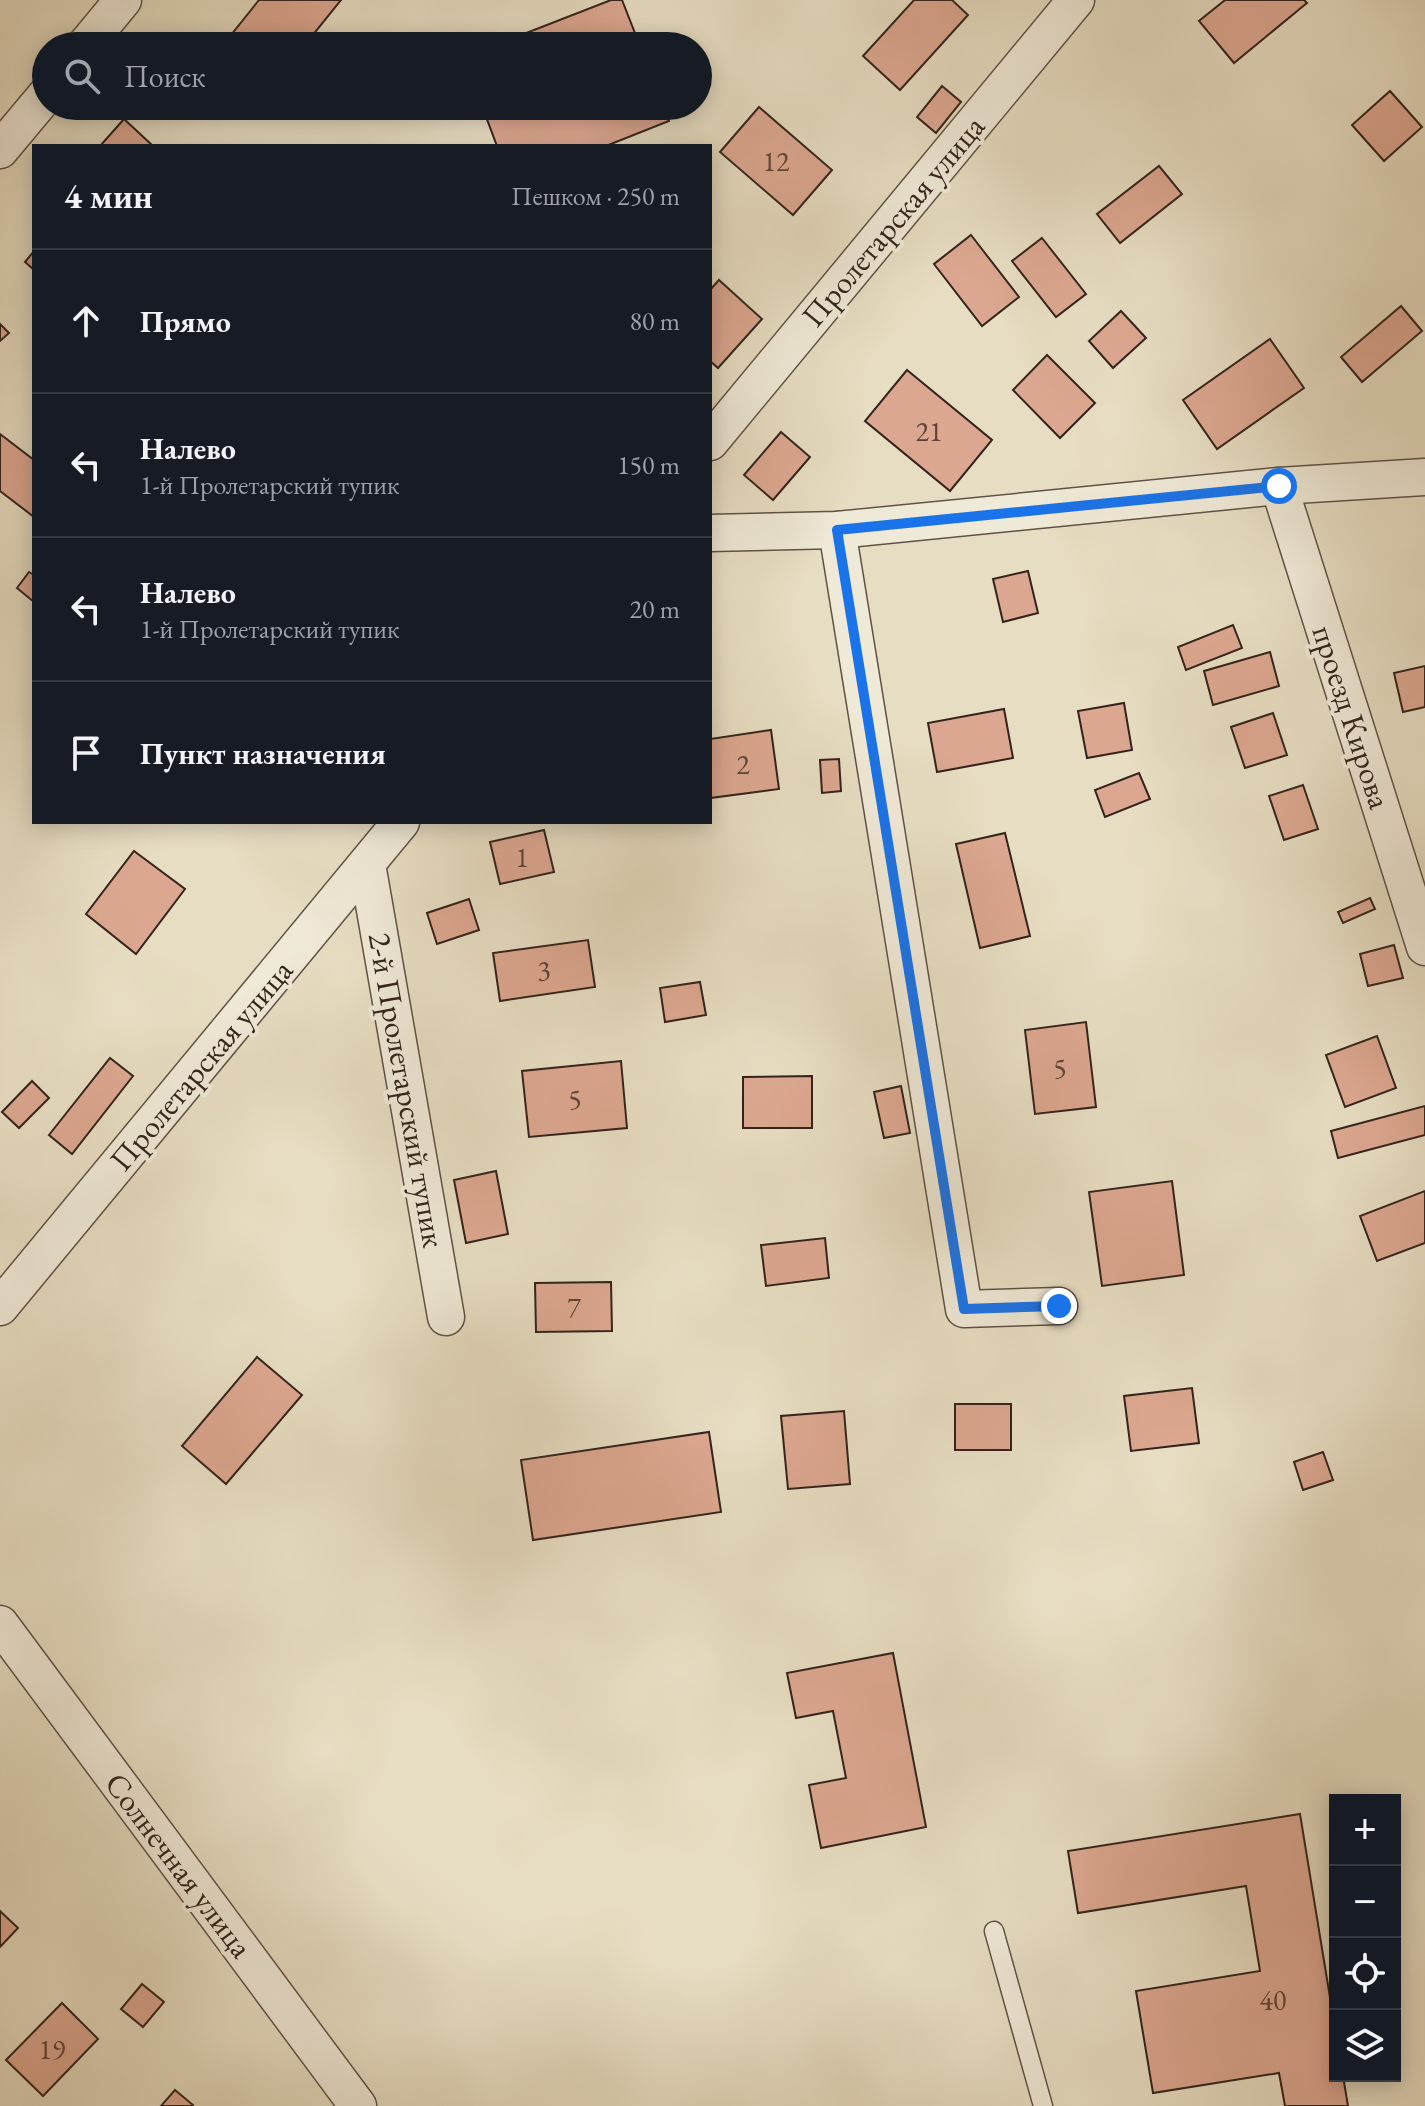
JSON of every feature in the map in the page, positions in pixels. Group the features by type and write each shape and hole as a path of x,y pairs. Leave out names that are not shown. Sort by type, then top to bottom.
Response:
{"street":[{"path":"97,32 123,0"},
{"name":"Пролетарская улица","path":"712,440 1076,0"},
{"path":"0,150 32,112"},
{"path":"712,533 837,530 1279,486 1425,477"},
{"name":"проезд Кирова","path":"1279,486 1425,947"},
{"path":"837,530 964,1309 1059,1306"},
{"name":"Пролетарская улица","path":"0,1307 399,824"},
{"name":"2-й Пролетарский тупик","path":"367,864 446,1317"},
{"name":"Солнечная улица","path":"0,1624 353,2104"}],"lane":[{"path":"994,1931 1043,2106"}],"building":[{"path":"259,0 341,0 315,32 233,32"},
{"path":"611,0 622,0 635,32 529,32"},
{"path":"914,0 952,0 968,15 900,90 863,56"},
{"path":"1225,0 1304,0 1307,3 1234,63 1199,21"},
{"path":"942,86 961,102 936,133 917,117"},
{"path":"1390,91 1422,127 1384,161 1352,125"},
{"path":"759,107 832,170 793,215 720,152"},
{"path":"125,120 151,144 102,144"},
{"path":"487,120 669,121 611,144 496,144"},
{"path":"1159,166 1182,194 1120,243 1097,214"},
{"path":"971,235 1019,297 982,326 934,264"},
{"path":"1042,238 1086,294 1056,317 1012,261"},
{"path":"32,253 32,268 25,262"},
{"path":"719,280 762,319 718,368 712,363 712,288"},
{"path":"1401,306 1422,331 1362,382 1341,357"},
{"path":"1121,311 1146,338 1113,368 1089,341"},
{"path":"0,324 9,333 0,341"},
{"path":"1270,339 1304,388 1217,449 1183,400"},
{"path":"1047,355 1095,403 1060,438 1013,390"},
{"path":"907,370 992,440 950,491 865,421"},
{"path":"781,432 810,457 773,500 744,475"},
{"path":"0,434 32,458 32,515 0,491"},
{"path":"1028,571 1038,613 1003,622 993,579"},
{"path":"29,572 32,574 32,600 17,588"},
{"path":"1233,625 1242,648 1186,670 1178,647"},
{"path":"1270,652 1279,686 1213,705 1204,671"},
{"path":"1425,666 1425,707 1403,712 1394,673"},
{"path":"1124,703 1132,750 1087,758 1078,711"},
{"path":"1004,709 1013,758 937,772 928,723"},
{"path":"1273,713 1287,755 1245,768 1231,727"},
{"path":"771,730 779,789 712,798 712,739"},
{"path":"839,759 841,791 822,793 820,760"},
{"path":"1139,773 1150,799 1105,817 1095,790"},
{"path":"1303,785 1318,829 1284,840 1269,796"},
{"path":"544,830 554,872 500,884 490,842"},
{"path":"1005,833 1030,936 980,948 956,844"},
{"path":"134,851 185,889 136,954 86,914"},
{"path":"1370,898 1375,909 1343,923 1338,912"},
{"path":"469,899 479,930 437,944 427,913"},
{"path":"588,940 595,987 500,1001 493,953"},
{"path":"1394,945 1403,978 1368,986 1360,954"},
{"path":"700,982 706,1015 665,1022 660,988"},
{"path":"1086,1022 1096,1107 1035,1114 1025,1030"},
{"path":"1377,1036 1396,1088 1345,1107 1326,1055"},
{"path":"110,1058 133,1076 72,1154 49,1135"},
{"path":"621,1061 627,1128 529,1137 522,1071"},
{"path":"812,1076 812,1128 743,1128 743,1077"},
{"path":"32,1081 49,1098 19,1128 2,1112"},
{"path":"901,1086 910,1133 884,1138 874,1092"},
{"path":"1425,1106 1425,1135 1338,1158 1331,1131"},
{"path":"496,1171 508,1234 466,1243 454,1180"},
{"path":"1172,1181 1184,1275 1102,1286 1089,1192"},
{"path":"1425,1191 1425,1243 1377,1261 1360,1216"},
{"path":"825,1238 829,1278 766,1286 761,1245"},
{"path":"611,1282 612,1331 536,1332 535,1283"},
{"path":"257,1357 302,1395 226,1484 182,1446"},
{"path":"1192,1388 1199,1443 1131,1451 1124,1396"},
{"path":"955,1404 1011,1404 1011,1450 955,1450"},
{"path":"844,1411 850,1484 788,1489 781,1416"},
{"path":"709,1432 721,1512 533,1540 521,1460"},
{"path":"1323,1452 1333,1480 1303,1490 1294,1462"},
{"path":"893,1653 926,1827 821,1848 809,1785 846,1778 833,1711 796,1718 787,1673"},
{"path":"1300,1814 1329,1991 1329,2082 1344,2082 1348,2106 1285,2106 1279,2073 1153,2093 1136,1991 1260,1971 1246,1886 1078,1913 1068,1851"},
{"path":"0,1911 18,1928 0,1947"},
{"path":"142,1984 164,2002 143,2027 121,2009"},
{"path":"62,2003 98,2039 43,2096 6,2060"},
{"path":"175,2090 193,2105 161,2106"}],"route":[{"path":"1059,1306 964,1309 837,530 1279,486"}]}
